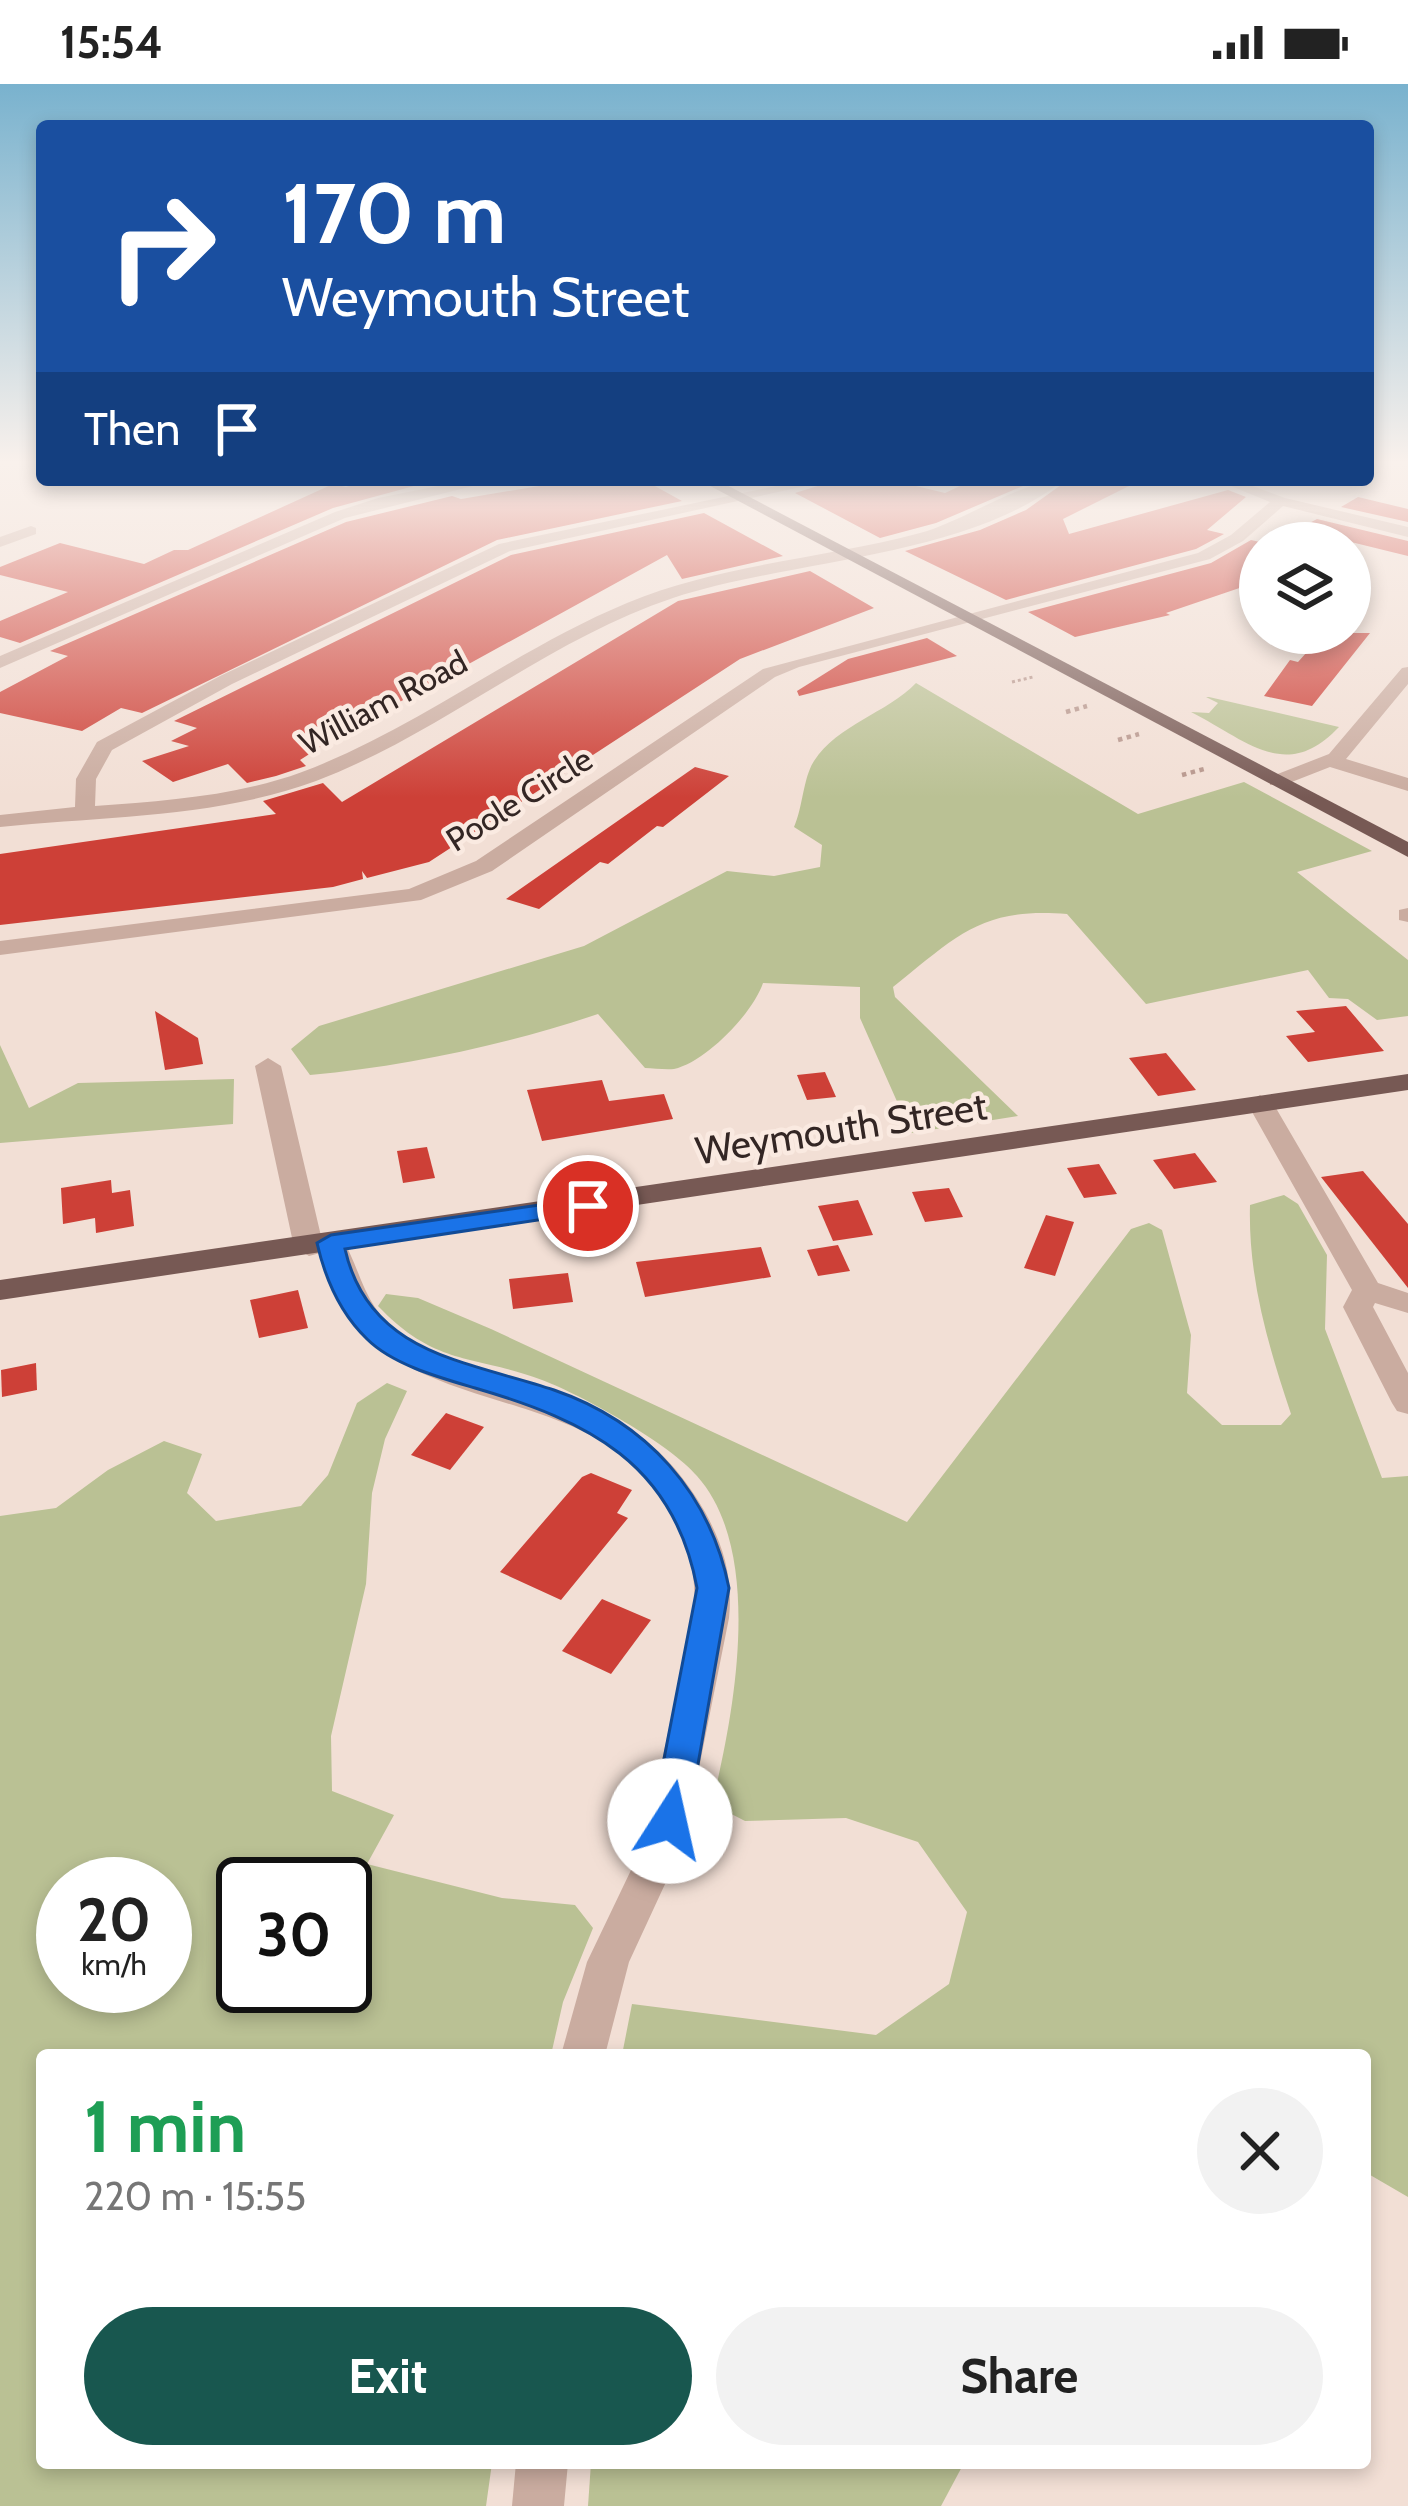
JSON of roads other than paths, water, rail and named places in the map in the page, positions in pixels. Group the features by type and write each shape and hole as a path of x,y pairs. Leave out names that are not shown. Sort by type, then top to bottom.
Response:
{"main road":[{"path":"880,572 1408,851"},
{"name":"Weymouth Street","path":"0,1290 1408,1082"}],"street":[{"path":"0,663 209,572"},
{"path":"85,810 86,779 104,746 449,572"},
{"name":"William Road","path":"0,820 204,799 302,778 359,754 609,617 682,591 766,572"},
{"name":"Poole Circle","path":"0,948 412,895 484,866 769,673 830,650 1143,572"},
{"path":"1277,781 1331,761 1408,672"},
{"path":"1383,704 1408,710"},
{"path":"1331,761 1408,784"},
{"path":"268,1066 320,1245 365,1320 387,1341 442,1368 548,1399 603,1426 644,1454 673,1486 711,1568 711,1608 670,1821 601,1982 584,2049"},
{"path":"1260,1103 1366,1290 1408,1303"},
{"path":"1366,1290 1358,1307 1408,1403"},
{"path":"538,2506 541,2469"}]}
